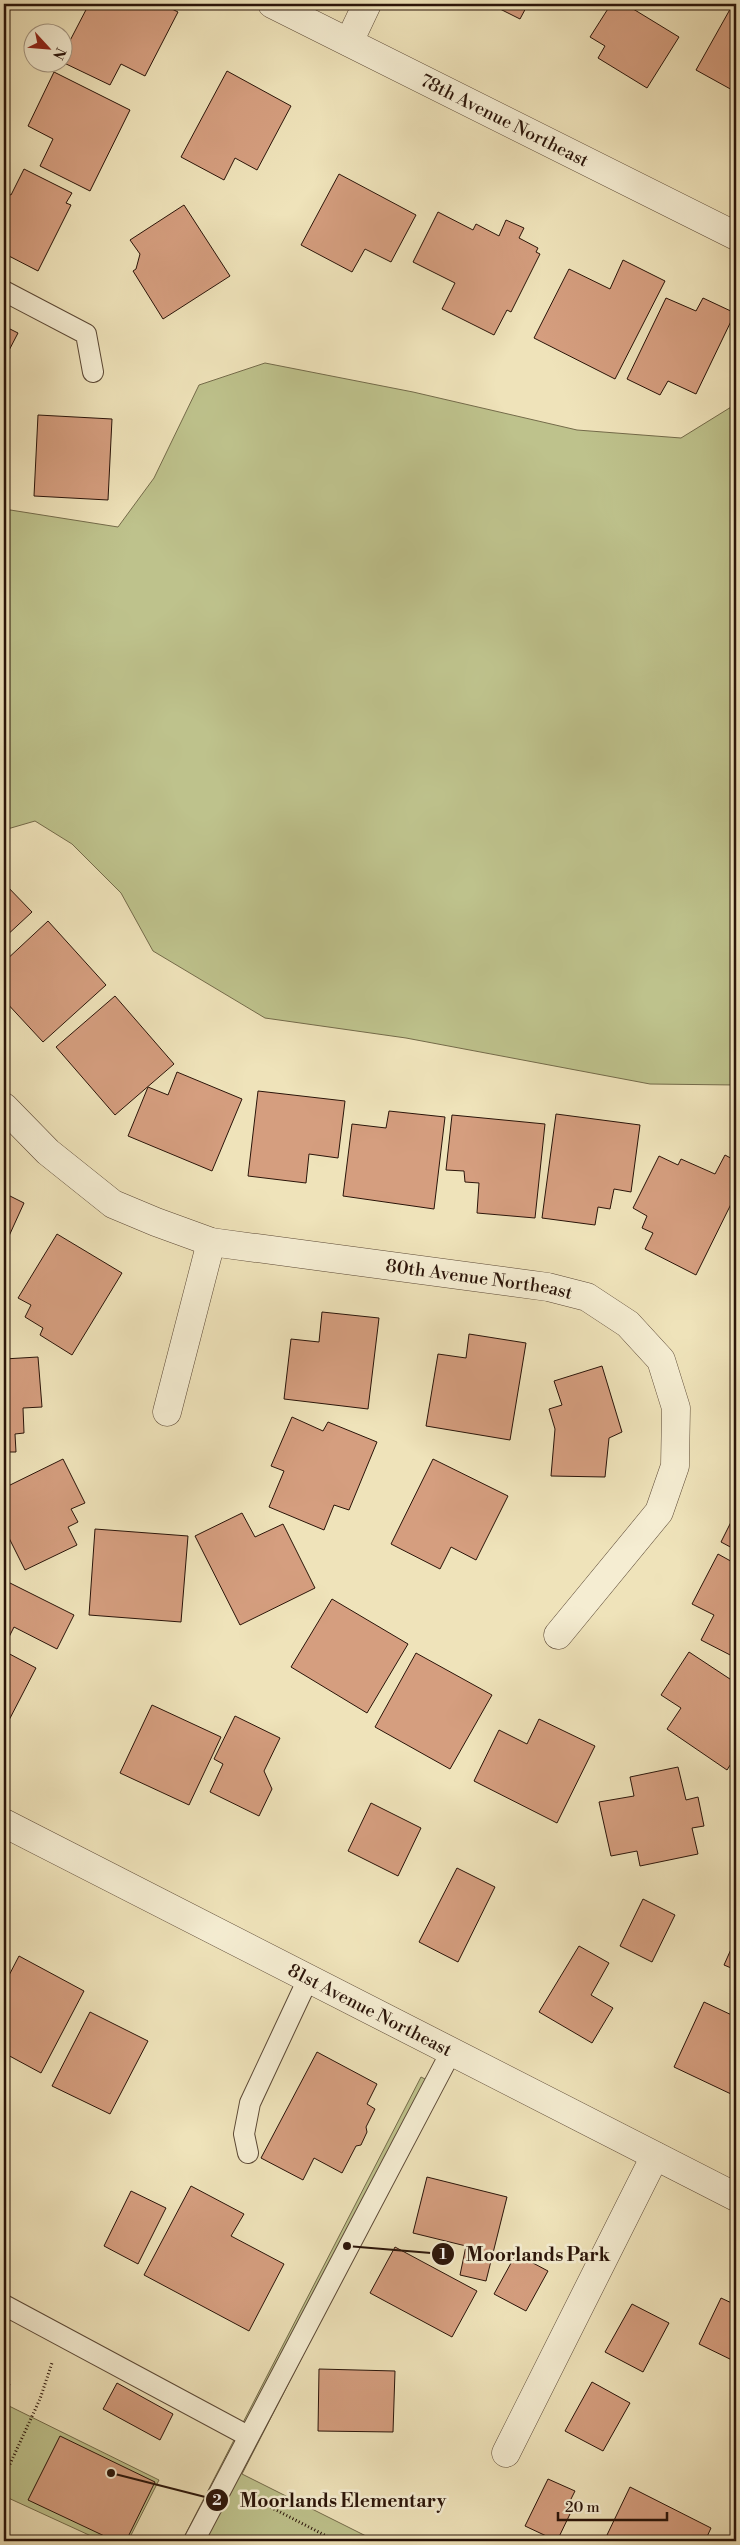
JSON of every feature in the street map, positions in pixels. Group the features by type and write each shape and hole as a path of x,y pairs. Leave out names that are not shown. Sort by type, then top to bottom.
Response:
{"street":[{"name":"78th Avenue Northeast","path":"272,4 736,236"},
{"path":"349,42 367,4"},
{"name":"80th Avenue Northeast","path":"4,1107 48,1152 113,1204 211,1242 539,1286 587,1297 628,1324 661,1360 676,1408 675,1466 659,1512 558,1635"},
{"path":"167,1412 211,1242"},
{"name":"81st Avenue Northeast","path":"4,1823 736,2197"},
{"path":"506,2453 655,2156"}],"lane":[{"path":"4,291 86,334 93,372"},
{"path":"248,2153 244,2134 250,2103 308,1979"},
{"path":"194,2541 451,2052"},
{"path":"4,2305 248,2436"}],"path":[{"path":"4,2478 40,2399 61,2336"},
{"path":"4,2394 10,2382"},
{"path":"224,2484 336,2541"}],"green space":[{"path":"265,363 413,392 577,430 681,438 736,404 736,1085 650,1084 406,1038 265,1018 153,951 121,893 72,844 35,821 4,830 4,509 118,527 154,478 199,385"},
{"path":"421,2077 441,2087 242,2474 376,2541 182,2541"},
{"path":"7,2405 159,2480 128,2541 102,2541 4,2496 4,2411"}],"building":[{"path":"89,4 162,4 178,12 145,76 121,64 110,85 72,67 72,37"},
{"path":"490,4 528,4 520,19"},
{"path":"611,4 625,4 679,37 647,88 598,58 605,46 590,37"},
{"path":"733,4 736,4 736,86 734,91 696,70"},
{"path":"227,71 291,106 257,170 235,158 224,180 181,157"},
{"path":"54,72 130,110 90,191 40,166 53,139 28,126"},
{"path":"24,169 72,193 66,203 71,205 38,271 7,255 4,262 4,192 11,195"},
{"path":"339,174 416,215 391,262 365,249 352,272 301,245"},
{"path":"184,205 230,276 163,319 133,271 136,269 140,254 130,240"},
{"path":"438,212 473,230 476,224 499,236 506,220 524,228 519,238 538,248 536,252 540,254 511,312 507,310 494,335 442,309 455,283 413,262"},
{"path":"623,260 665,281 615,379 534,338 569,269 610,289"},
{"path":"666,298 696,311 703,298 735,313 696,394 668,381 660,395 627,379"},
{"path":"4,326 18,333 4,360"},
{"path":"38,415 112,419 108,500 34,496"},
{"path":"4,883 32,912 4,938"},
{"path":"48,921 106,985 43,1042 4,1000 4,962"},
{"path":"115,996 174,1064 115,1115 56,1047"},
{"path":"177,1072 242,1099 212,1171 128,1136 148,1087 168,1095"},
{"path":"258,1091 345,1101 338,1158 309,1154 306,1183 248,1176"},
{"path":"389,1111 445,1117 434,1209 343,1196 352,1124 386,1128"},
{"path":"556,1114 640,1125 631,1192 614,1189 610,1209 598,1207 595,1225 542,1218"},
{"path":"452,1115 545,1124 535,1218 477,1213 479,1183 465,1182 464,1171 446,1170"},
{"path":"725,1155 736,1161 736,1194 696,1275 645,1249 653,1233 642,1228 647,1216 633,1208 659,1156 678,1165 681,1159 715,1174"},
{"path":"4,1193 24,1203 4,1247"},
{"path":"57,1234 122,1273 72,1355 40,1335 43,1328 25,1317 31,1305 18,1298"},
{"path":"322,1312 379,1318 368,1409 284,1399 291,1339 319,1342"},
{"path":"469,1334 526,1343 510,1440 426,1426 438,1354 466,1358"},
{"path":"38,1357 42,1407 23,1408 24,1433 15,1434 16,1452 4,1452 4,1359"},
{"path":"602,1366 622,1432 609,1438 605,1477 551,1476 555,1429 549,1409 562,1405 554,1381"},
{"path":"292,1417 323,1431 328,1422 377,1442 349,1510 334,1505 324,1530 269,1507 284,1471 271,1466"},
{"path":"63,1459 85,1503 71,1509 78,1522 68,1527 77,1545 25,1570 4,1528 4,1488"},
{"path":"433,1459 508,1496 476,1560 451,1547 440,1569 391,1544"},
{"path":"736,1512 736,1550 721,1542"},
{"path":"242,1513 255,1537 283,1524 315,1588 240,1625 195,1536"},
{"path":"95,1529 188,1536 181,1622 89,1615"},
{"path":"718,1554 736,1564 736,1658 701,1640 714,1615 692,1604"},
{"path":"4,1580 74,1615 57,1649 14,1627 4,1647"},
{"path":"332,1599 408,1644 367,1713 291,1667"},
{"path":"4,1651 36,1668 7,1724 4,1722"},
{"path":"689,1652 736,1683 736,1756 727,1770 667,1729 681,1708 661,1695"},
{"path":"416,1653 492,1695 450,1769 375,1727"},
{"path":"152,1705 221,1737 189,1805 120,1773"},
{"path":"235,1716 280,1738 264,1771 272,1789 259,1816 210,1792 223,1764 214,1759"},
{"path":"539,1719 595,1746 557,1823 474,1781 499,1730 527,1744"},
{"path":"678,1767 686,1800 698,1797 704,1826 692,1828 698,1854 640,1866 637,1851 611,1856 599,1802 634,1796 630,1777"},
{"path":"371,1803 421,1828 398,1876 348,1851"},
{"path":"457,1868 495,1887 458,1962 419,1942"},
{"path":"643,1899 675,1915 652,1962 620,1946"},
{"path":"736,1938 736,1970 724,1965"},
{"path":"579,1946 609,1963 591,1995 613,2008 592,2043 539,2012"},
{"path":"19,1956 84,1991 41,2073 4,2053 4,1985"},
{"path":"704,2002 736,2017 736,2083 731,2094 674,2067"},
{"path":"90,2012 148,2041 110,2114 52,2086"},
{"path":"317,2052 377,2084 367,2104 375,2109 366,2127 367,2132 361,2145 356,2146 342,2173 314,2158 303,2180 261,2158"},
{"path":"427,2177 507,2197 486,2281 460,2275 466,2246 413,2233"},
{"path":"191,2186 244,2214 231,2236 284,2264 249,2331 144,2275"},
{"path":"131,2191 166,2208 138,2264 104,2246"},
{"path":"395,2247 477,2291 452,2337 370,2293"},
{"path":"516,2254 548,2271 526,2311 494,2294"},
{"path":"721,2298 736,2305 736,2362 699,2344"},
{"path":"632,2304 669,2323 643,2372 605,2352"},
{"path":"319,2369 395,2371 393,2432 318,2431"},
{"path":"592,2382 630,2403 603,2451 565,2431"},
{"path":"117,2383 173,2414 160,2440 103,2409"},
{"path":"60,2436 155,2482 126,2541 115,2541 28,2500"},
{"path":"548,2479 575,2491 565,2511 570,2514 557,2541 525,2526"},
{"path":"630,2487 711,2528 705,2541 620,2541 607,2535"}],"place":[{"name":"Moorlands Park","path":"347,2246"},
{"name":"Moorlands Elementary","path":"111,2473"}]}
